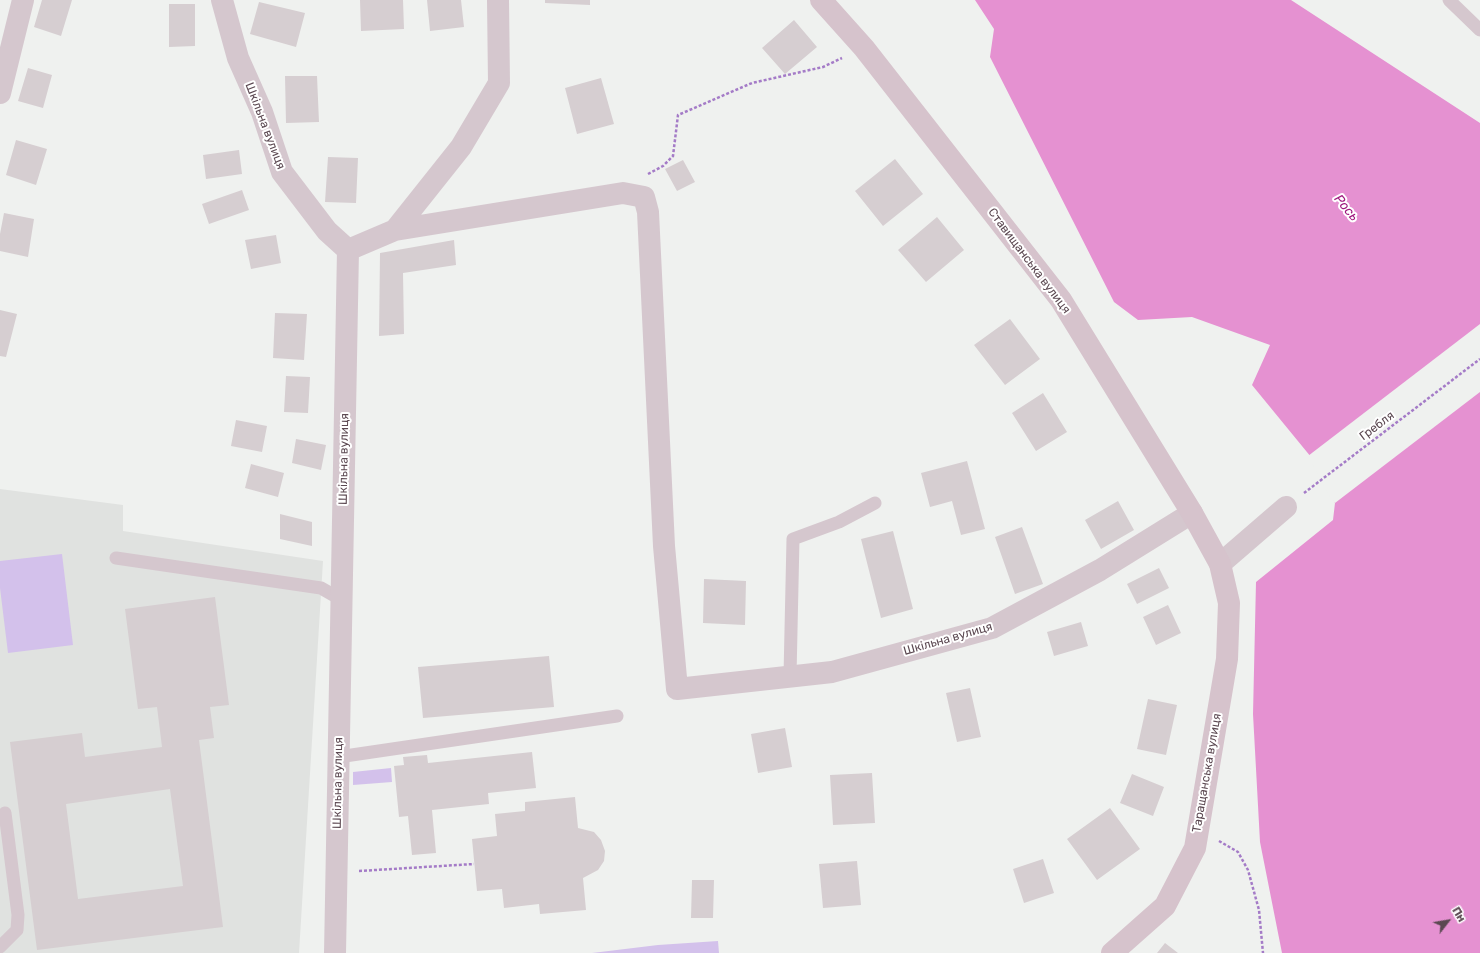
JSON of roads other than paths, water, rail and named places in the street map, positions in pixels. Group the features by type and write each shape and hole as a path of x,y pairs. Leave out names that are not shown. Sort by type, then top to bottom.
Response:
{"street":[{"path":"0,93 22,0"},
{"name":"Шкільна вулиця","path":"222,0 238,58 262,112 282,172 326,231 348,250 335,953"},
{"path":"348,250 395,230 461,147 499,83 498,0"},
{"name":"Ставищанська вулиця","path":"821,0 864,48 1061,300 1192,513 1220,564"},
{"name":"Шкільна вулиця","path":"395,230 623,193 644,197 648,212 664,546 677,689 832,672 992,628 1100,570 1192,513"},
{"path":"1220,564 1286,507"},
{"name":"Таращанська вулиця","path":"1113,953 1165,906 1195,848 1227,659 1229,603 1220,564"}],"lane":[{"path":"1449,0 1480,30"},
{"path":"790,676 793,539 839,522 875,503"},
{"path":"116,558 321,588 342,600"},
{"path":"338,757 617,716"},
{"path":"0,947 16,930 18,915 5,813"}],"water":[{"name":"Рось","path":"975,0 1291,0 1480,123 1480,953 1282,953 1260,842 1253,714 1256,582 1333,520 1335,503 1311,457 1252,385 1270,345 1192,317 1138,320 1114,302 990,57 994,29"}]}
